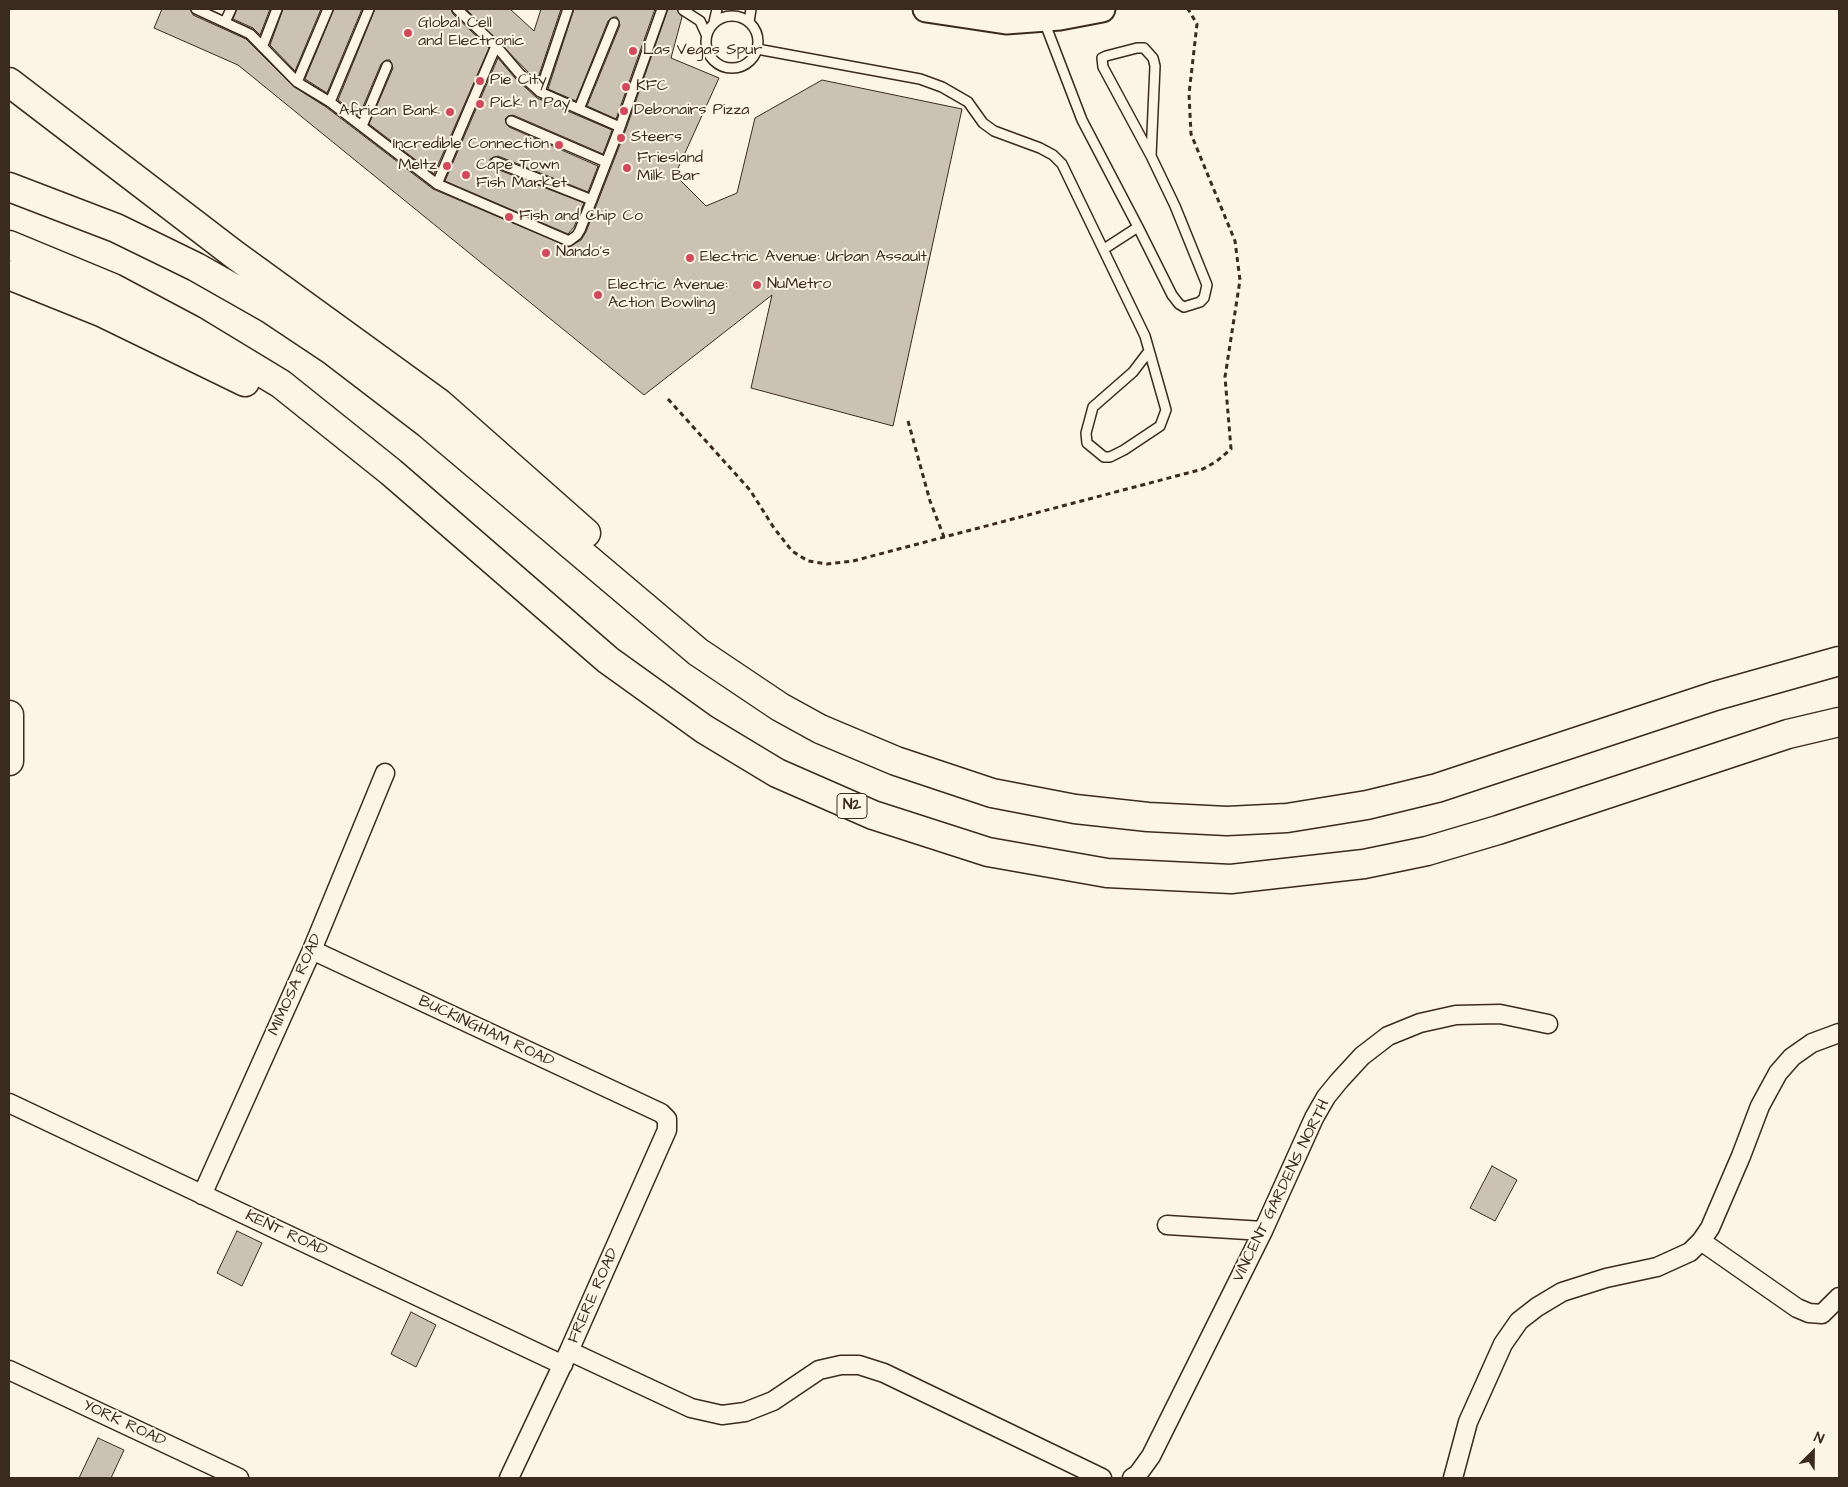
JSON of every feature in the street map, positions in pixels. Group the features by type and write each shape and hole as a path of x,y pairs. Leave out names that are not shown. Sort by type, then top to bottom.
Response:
{"main road":[{"path":"926,9 990,20 1043,19 1102,9"},
{"path":"9,82 235,255 439,403 635,576 820,729"},
{"path":"9,187 116,228 196,267 270,309 330,349 428,424 698,652 780,707 820,729 896,761 992,793 1076,809 1148,817 1226,822 1287,818 1367,805 1437,788 1715,696 1839,661"},
{"name":"N2","path":"9,245 113,288 192,330 281,384 391,472 608,660 704,730 777,773 873,815 988,852 1107,873 1231,879 1364,864 1427,851 1498,830 1788,734 1839,722"},
{"path":"9,275 101,312 279,399 391,472"},
{"path":"9,716 9,761"}],"street":[{"name":"MIMOSA ROAD","path":"202,1195 312,950 385,773"},
{"name":"BUCKINGHAM ROAD","path":"312,950 661,1113"},
{"name":"VINCENT GARDENS NORTH","path":"1132,1478 1138,1474 1151,1456 1263,1231 1326,1097 1362,1056 1388,1036 1420,1023 1456,1015 1500,1014 1548,1024"},
{"path":"1453,1478 1468,1422 1498,1353 1519,1322 1537,1307 1562,1292 1606,1278 1656,1267 1690,1252 1710,1228 1760,1106 1778,1073 1792,1057 1812,1043 1839,1033"},
{"name":"KENT ROAD","path":"9,1103 202,1195 566,1358"},
{"name":"FRERE ROAD","path":"509,1478 566,1358 668,1130 667,1118 661,1113"},
{"path":"1167,1225 1263,1231"},
{"path":"1701,1241 1808,1313 1822,1314 1839,1297"},
{"path":"566,1358 691,1408 722,1415 745,1412 773,1401 819,1370 841,1365 859,1365 884,1373 1102,1478"},
{"name":"YORK ROAD","path":"9,1370 232,1477"}],"lane":[{"path":"196,9 250,34 263,45 297,82 330,102 437,184 568,240 577,236 592,200 662,9"},
{"path":"226,22 231,9"},
{"path":"263,45 278,9"},
{"path":"297,82 328,9"},
{"path":"330,102 369,9"},
{"path":"456,9 496,46 519,73 540,92 620,127"},
{"path":"540,92 568,9"},
{"path":"714,22 721,18 735,16 749,22 757,34 757,49 754,56 743,66 728,67 721,65 710,56 705,41 706,34 714,22 717,9"},
{"path":"749,22 752,9"},
{"path":"684,10 700,20 706,34"},
{"path":"1043,19 1082,120 1172,295 1184,307 1200,302 1204,298 1206,285 1175,206 1151,156 1103,67 1102,58 1106,56 1144,48 1153,58 1155,66 1151,156"},
{"path":"579,109 614,23"},
{"path":"437,184 496,46"},
{"path":"757,49 920,79 961,96 968,102 983,123 994,131 1040,148 1053,155 1062,164 1142,329 1149,351 1165,403 1164,418 1160,426 1124,450 1110,457 1104,457 1087,443 1086,433 1094,407 1128,377 1149,351"},
{"path":"362,126 387,66"},
{"path":"511,121 606,162"},
{"path":"496,162 592,200"},
{"path":"1104,249 1138,227"}],"path":[{"path":"668,399 750,490 792,550 808,561 827,564 853,561 1203,469 1218,462 1231,449 1225,377 1228,344 1238,307 1239,266 1235,241 1191,134 1189,94 1197,24 1188,9"},
{"path":"908,421 930,501 944,537"}],"building":[{"path":"162,9 190,9 193,15 246,39 293,86 326,107 433,189 569,247 581,240 586,232 626,129 668,9 677,9 682,17 671,58 719,78 675,175 706,206 737,193 755,118 822,80 962,109 893,426 751,388 772,295 644,395 238,65 154,28"},
{"path":"237,9 270,9 260,35 253,28 233,19"},
{"path":"283,9 321,9 295,71 270,45"},
{"path":"334,9 362,9 327,93 305,79"},
{"path":"375,9 451,9 453,14 489,48 434,174 369,124 393,68 390,60 386,60 381,64 359,116 338,100"},
{"path":"466,9 510,9 534,31 541,9 561,9 537,81"},
{"path":"574,9 655,9 616,119 587,106 620,25 617,17 613,17 608,21 576,101 548,89"},
{"path":"498,58 515,78 537,98 612,130 603,154 513,115 505,119 509,127 598,166 588,192 498,156 490,159 490,163 494,168 584,203 574,227 568,234 445,181"},
{"path":"1492,1166 1517,1180 1495,1221 1470,1208"},
{"path":"237,1231 262,1243 242,1286 217,1273"},
{"path":"411,1312 436,1325 416,1367 391,1354"},
{"path":"98,1438 124,1450 111,1478 79,1478"}],"place":[{"name":"Global Cell and Electronic","path":"408,33"},
{"name":"Las Vegas Spur","path":"633,51"},
{"name":"Pie City","path":"480,81"},
{"name":"KFC","path":"626,87"},
{"name":"Pick n Pay","path":"480,104"},
{"name":"Debonairs Pizza","path":"624,111"},
{"name":"African Bank","path":"450,112"},
{"name":"Steers","path":"621,138"},
{"name":"Incredible Connection","path":"559,145"},
{"name":"Meltz","path":"447,166"},
{"name":"Friesland Milk Bar","path":"627,168"},
{"name":"Cape Town Fish Market","path":"466,175"},
{"name":"Fish and Chip Co","path":"509,217"},
{"name":"Nando's","path":"546,253"},
{"name":"Electric Avenue: Urban Assault","path":"690,258"},
{"name":"NuMetro","path":"757,285"},
{"name":"Electric Avenue: Action Bowling","path":"598,295"}]}
